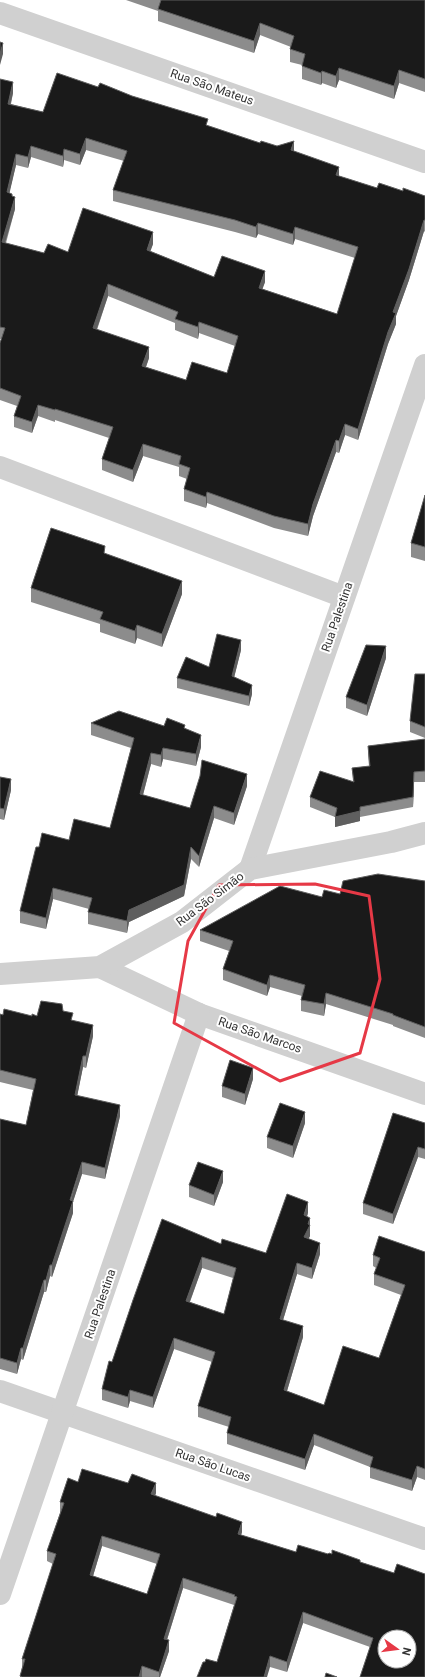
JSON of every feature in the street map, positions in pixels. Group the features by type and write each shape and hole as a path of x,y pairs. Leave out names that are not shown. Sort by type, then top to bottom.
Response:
{"street":[{"name":"Rua São Mateus","path":"0,13 425,162"},
{"name":"Rua Palestina","path":"250,869 425,365"},
{"path":"0,467 344,596"},
{"name":"Rua São Simão","path":"0,974 100,967 182,922 250,869 391,842 425,833"},
{"name":"Rua São Marcos","path":"100,967 199,1014 425,1094"},
{"name":"Rua Palestina","path":"0,1594 199,1014"},
{"name":"Rua São Lucas","path":"0,1391 425,1539"}],"highlighted area":[{"path":"315,884 369,896 380,979 360,1053 280,1081 174,1023 188,941 219,885"}],"building":[{"path":"161,0 425,0 425,79 399,70 394,86 339,68 336,76 322,71 321,73 302,66 305,54 290,49 294,36 260,23 254,41 158,9"},
{"path":"0,42 3,43 0,54"},
{"path":"57,73 98,87 100,83 132,96 208,119 206,125 260,143 261,141 277,146 294,141 291,150 339,167 336,175 377,188 379,183 403,191 403,188 425,196 425,220 393,312 396,313 388,332 358,429 345,424 339,441 336,440 313,504 308,524 274,516 207,492 206,497 184,489 190,468 179,464 181,456 143,444 133,470 102,459 113,427 38,405 32,422 14,416 21,396 0,388 0,343 5,328 0,327 0,79 13,82 8,104 43,112","holes":["86,138 127,151 113,190 235,220 256,227 258,223 293,234 295,227 358,247 337,314 259,288 265,271 222,256 214,277 147,250 153,232 83,208 68,252 48,244 44,253 2,242 15,197 7,192 16,154 28,157 31,146 63,156 64,149 80,154","108,284 178,312 175,319 198,327 199,322 238,336 227,373 192,362 186,380 142,366 149,347 93,328"]},
{"path":"425,495 425,547 411,543"},
{"path":"51,528 105,546 104,553 182,581 162,634 137,625 135,631 100,619 103,612 31,588"},
{"path":"217,634 241,640 232,676 252,685 249,696 177,678 186,657 209,667"},
{"path":"366,645 386,646 367,705 346,697"},
{"path":"415,674 425,674 425,727 410,721"},
{"path":"119,711 164,726 167,718 185,725 184,728 201,735 196,754 163,748 161,755 151,753 140,794 190,808 200,776 202,760 247,774 234,813 214,806 199,856 191,847 184,885 129,910 127,921 88,912 92,898 53,888 46,918 20,911 36,847 39,847 42,833 69,840 74,819 110,828 134,738 91,723"},
{"path":"425,739 425,771 414,772 413,797 360,807 360,811 335,817 337,808 310,797 320,771 354,782 352,768 370,766 368,746"},
{"path":"0,777 11,779 4,809 0,808"},
{"path":"378,874 425,881 425,1027 393,1014 326,993 324,1004 301,1000 305,985 270,975 267,985 223,969 233,941 200,930 280,886 322,897 324,890 340,894 343,881"},
{"path":"41,1001 62,1004 63,1011 73,1013 71,1020 93,1025 86,1056 83,1056 75,1095 120,1105 105,1168 82,1162 70,1200 73,1201 52,1265 50,1265 46,1280 44,1280 17,1363 0,1358 0,1119 26,1125 36,1079 0,1070 0,1014 3,1015 4,1009 37,1016"},
{"path":"230,1060 253,1068 245,1094 222,1086"},
{"path":"280,1103 305,1112 293,1146 267,1137"},
{"path":"393,1113 425,1123 425,1149 418,1147 393,1214 363,1203"},
{"path":"198,1162 223,1171 214,1195 189,1185"},
{"path":"287,1194 308,1202 304,1215 310,1218 308,1224 310,1225 304,1237 320,1243 312,1268 297,1263 280,1319 303,1326 284,1390 324,1405 343,1346 379,1358 405,1285 374,1274 380,1258 373,1255 379,1236 425,1252 425,1469 417,1466 412,1480 370,1467 373,1457 314,1434 305,1459 227,1433 231,1417 198,1406 215,1352 174,1338 153,1397 130,1390 128,1397 102,1389 109,1361 112,1362 162,1219 221,1244 222,1239 266,1253","holes":["202,1257 236,1268 224,1314 186,1301"]},
{"path":"82,1469 128,1483 132,1474 156,1483 151,1494 216,1517 217,1513 242,1522 238,1534 296,1552 298,1545 328,1554 332,1554 332,1550 360,1560 360,1562 394,1573 397,1564 425,1574 425,1677 360,1677 373,1638 303,1612 287,1662 270,1656 264,1677 197,1677 203,1662 205,1662 206,1659 217,1662 237,1597 234,1596 235,1595 183,1578 164,1639 169,1640 159,1672 142,1666 139,1677 20,1676 25,1659 22,1659 56,1554 47,1551 64,1503 60,1502 68,1478 78,1482","holes":["102,1536 160,1554 147,1594 90,1575"]},
{"path":"326,1673 337,1677 325,1677"}]}
